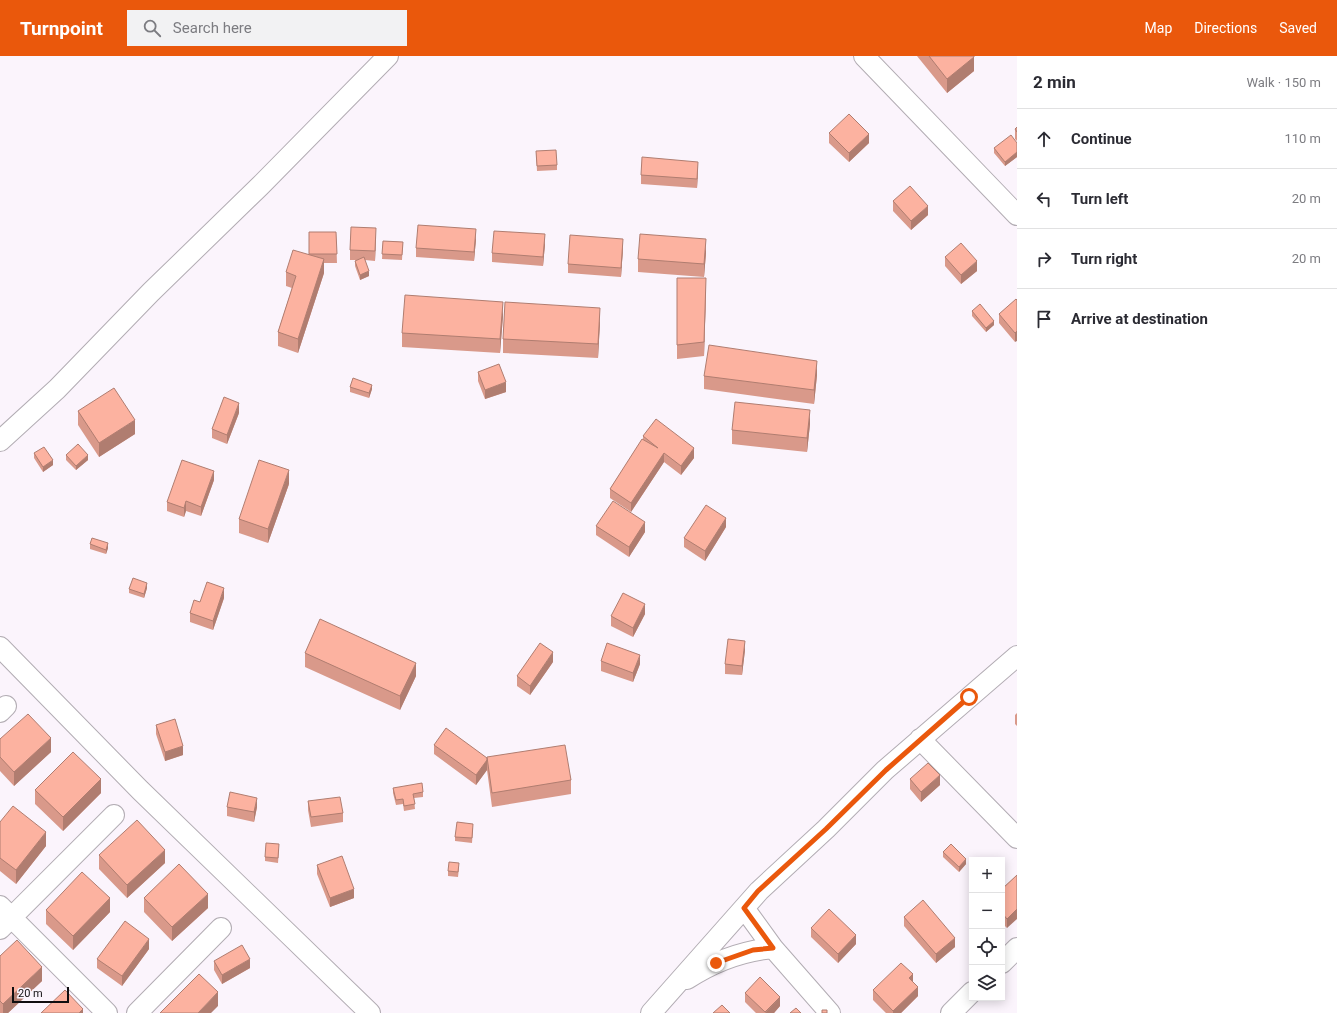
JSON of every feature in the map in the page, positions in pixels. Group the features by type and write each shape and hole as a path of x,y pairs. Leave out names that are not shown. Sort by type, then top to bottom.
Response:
{"street":[{"path":"0,441 57,389 151,292 266,180 388,56"},
{"path":"864,56 1017,215"},
{"path":"0,647 140,790 370,1013"},
{"path":"651,1013 758,891 920,740 1017,656"},
{"path":"920,740 1017,838"},
{"path":"107,1013 4,918 114,814"},
{"path":"744,908 773,948 830,1013"},
{"path":"137,1013 222,928"},
{"path":"669,992 688,978 716,963 753,950 773,948"},
{"path":"1005,960 1017,948"},
{"path":"951,1013 969,995"}],"building":[{"path":"929,56 974,56 974,57 947,79"},
{"path":"849,114 869,134 849,153 829,133"},
{"path":"1011,135 1017,143 1017,152 1005,162 994,148"},
{"path":"556,150 557,165 537,166 536,151"},
{"path":"642,157 698,162 697,179 641,175"},
{"path":"910,186 928,206 911,221 893,201"},
{"path":"418,225 476,229 474,252 416,248"},
{"path":"351,227 376,228 375,251 350,250"},
{"path":"494,231 545,234 543,257 492,253"},
{"path":"309,232 336,232 337,254 309,254"},
{"path":"640,234 706,239 704,264 638,259"},
{"path":"570,235 623,239 621,268 568,264"},
{"path":"383,241 403,242 402,255 382,254"},
{"path":"961,243 977,261 961,275 945,257"},
{"path":"293,250 324,259 298,339 278,332 296,276 286,272"},
{"path":"364,257 369,271 360,275 355,261"},
{"path":"677,278 706,278 704,342 677,345"},
{"path":"405,295 503,302 500,339 402,333"},
{"path":"1016,299 1017,331 1015,333 999,314"},
{"path":"505,302 600,308 598,344 503,339"},
{"path":"980,304 994,321 986,328 972,311"},
{"path":"709,345 817,361 814,390 704,376"},
{"path":"499,364 506,382 485,390 478,372"},
{"path":"353,378 372,385 369,393 350,387"},
{"path":"114,388 135,420 99,443 78,411"},
{"path":"224,397 239,403 227,435 212,429"},
{"path":"735,402 810,410 807,438 732,430"},
{"path":"656,419 694,448 681,466 664,453 631,503 610,489 642,439 658,448 643,436"},
{"path":"78,444 88,455 76,466 66,455"},
{"path":"44,447 53,460 43,467 34,453"},
{"path":"182,460 214,471 201,507 186,501 184,508 167,502"},
{"path":"259,460 289,470 268,529 239,519"},
{"path":"613,501 645,522 629,547 596,526"},
{"path":"706,505 726,518 705,551 684,538"},
{"path":"92,538 108,543 106,550 90,544"},
{"path":"133,578 147,583 144,594 129,589"},
{"path":"207,582 224,588 213,621 190,613 194,600 200,602"},
{"path":"623,593 645,604 633,628 611,616"},
{"path":"320,619 416,663 400,696 305,653"},
{"path":"728,639 745,641 742,666 725,664"},
{"path":"540,643 553,652 530,686 517,676"},
{"path":"607,643 640,655 633,673 601,661"},
{"path":"28,714 51,738 14,772 0,757 0,739"},
{"path":"175,719 183,746 165,752 156,725"},
{"path":"446,728 487,758 476,775 434,745"},
{"path":"565,745 571,780 492,793 487,757"},
{"path":"73,752 101,779 63,817 35,790"},
{"path":"928,763 940,775 921,792 910,779"},
{"path":"422,783 423,792 413,794 415,804 404,806 403,799 396,800 393,788"},
{"path":"230,792 257,798 254,812 227,807"},
{"path":"340,797 343,813 311,817 308,801"},
{"path":"13,806 46,832 16,870 0,858 0,822"},
{"path":"137,820 165,850 127,885 99,855"},
{"path":"457,822 473,824 472,838 455,837"},
{"path":"266,843 279,844 278,858 265,857"},
{"path":"951,844 966,859 959,867 943,852"},
{"path":"342,856 354,889 330,898 317,865"},
{"path":"449,862 459,863 458,872 448,871"},
{"path":"179,864 208,894 172,927 144,898"},
{"path":"82,872 110,898 73,936 46,910"},
{"path":"1017,875 1017,909 1007,919 1005,917 1005,886"},
{"path":"923,900 955,938 936,954 904,917"},
{"path":"829,909 856,935 838,954 811,928"},
{"path":"125,921 149,939 122,976 97,959"},
{"path":"17,940 42,967 3,1004 0,1001 0,956"},
{"path":"242,945 250,959 222,975 214,961"},
{"path":"901,963 913,974 909,978 918,987 893,1011 873,990"},
{"path":"199,974 218,992 198,1013 160,1013"},
{"path":"760,977 780,997 765,1012 745,993"},
{"path":"65,990 83,1009 79,1013 41,1013"},
{"path":"722,1005 730,1013 713,1013"},
{"path":"796,1008 801,1013 790,1013"},
{"path":"822,1010 827,1010 827,1013 822,1013"}],"route":[{"path":"716,963 753,950 773,948 744,908 758,891 826,829 886,770 969,697"}]}
